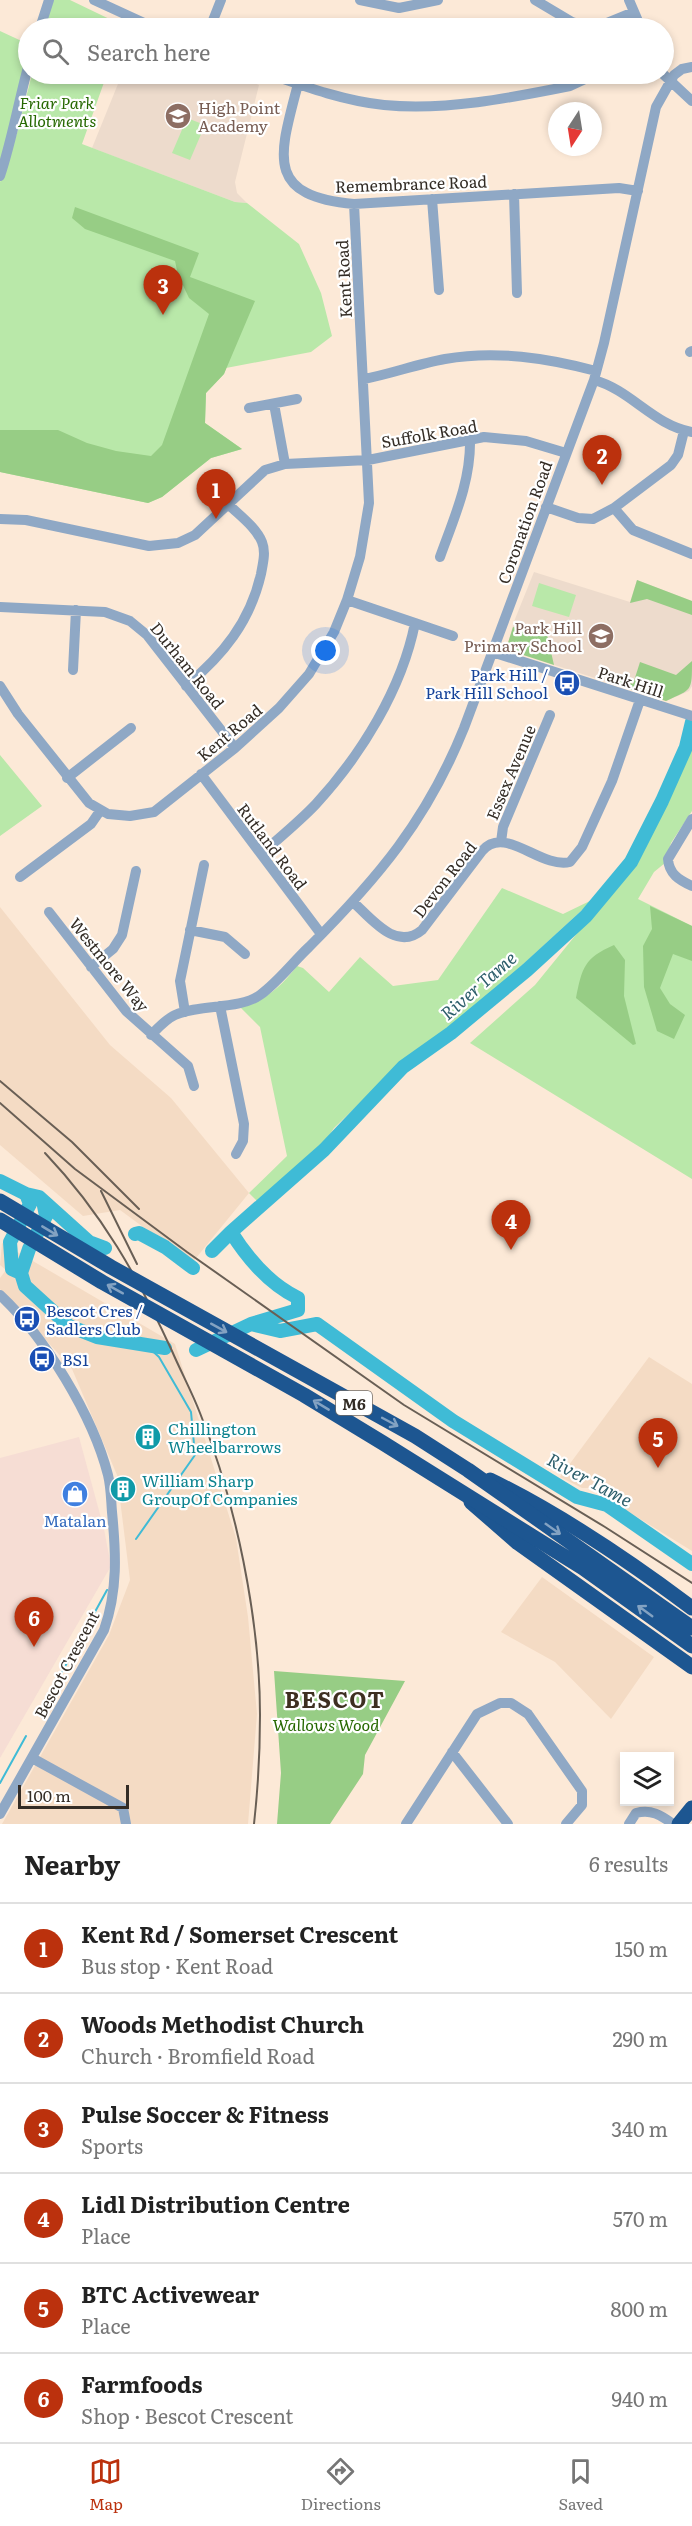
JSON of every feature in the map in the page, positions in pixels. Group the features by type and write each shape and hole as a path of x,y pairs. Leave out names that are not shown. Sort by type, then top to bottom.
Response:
{"highway":[{"name":"M6","path":"0,1201 111,1267 415,1436 468,1470 692,1628"},
{"name":"M6","path":"0,1220 112,1287 304,1395 583,1568 692,1646"},
{"path":"468,1470 542,1506 657,1582 692,1608"},
{"path":"463,1493 488,1519 518,1543 692,1667"},
{"path":"680,1824 692,1808"}],"street":[{"path":"43,18 49,0"},
{"path":"94,0 133,18"},
{"path":"214,18 221,0"},
{"path":"360,0 399,8 438,0"},
{"path":"535,0 565,18"},
{"path":"629,0 637,18"},
{"path":"619,18 634,12"},
{"path":"674,77 678,71 692,67"},
{"path":"0,176 12,141 15,113 23,84"},
{"path":"298,84 362,102 425,106 459,103 574,84"},
{"name":"Remembrance Road","path":"298,84 283,144 289,176 294,186 313,198 354,204 619,188 638,191"},
{"name":"Coronation Road","path":"185,1012 249,1000 260,995 353,902 396,852 443,775 464,728 595,375 656,106 670,84"},
{"path":"673,84 692,101"},
{"path":"514,194 517,293"},
{"path":"432,199 439,290"},
{"name":"Kent Road","path":"100,812 130,816 154,812 235,748 279,708 309,674 334,632 347,600 360,557 367,519 368,460 354,204"},
{"path":"364,379 445,359 499,354 563,362 595,375 652,416 688,431 678,455 670,465 600,517 585,520 546,507"},
{"path":"249,408 297,399"},
{"path":"274,404 285,464"},
{"name":"Suffolk Road","path":"368,460 484,437 513,439 566,453"},
{"path":"440,557 466,486 470,439"},
{"path":"0,519 27,520 149,546 162,546 178,543 195,535 265,470 285,464 368,460"},
{"path":"186,686 204,671 235,637 252,607 263,567 262,542 254,529 228,504"},
{"path":"614,508 633,530 692,554"},
{"path":"347,600 453,636"},
{"name":"Durham Road","path":"0,607 105,612 130,621 147,635 235,748"},
{"path":"73,670 76,610"},
{"path":"261,854 315,805 357,753 395,682 409,648 415,623"},
{"name":"Park Hill","path":"492,652 689,715"},
{"path":"0,686 18,714 67,778 100,812 91,824 20,877"},
{"name":"Devon Road","path":"353,902 390,935 404,938 414,936 427,925 486,847 501,842 520,847 557,864 570,862 575,857 612,781 640,700"},
{"name":"Essex Avenue","path":"501,842 503,827 550,715"},
{"path":"67,778 131,728"},
{"name":"Rutland Road","path":"201,774 321,934"},
{"path":"692,819 668,859 674,875 692,886"},
{"path":"151,1035 170,1017 185,1012 180,981 204,866"},
{"path":"91,967 113,949 122,935 136,871"},
{"name":"Westmore Way","path":"49,912 126,1011 188,1066 194,1086"},
{"path":"190,930 225,937 245,954"},
{"path":"220,1006 244,1124 243,1141 236,1154"},
{"name":"Bescot Crescent","path":"0,1295 14,1309 44,1348 68,1383 88,1422 109,1477 116,1557 112,1606 104,1630 0,1814"},
{"path":"408,1823 477,1714 500,1703 511,1703 519,1706 528,1714 582,1791 582,1805 566,1824"},
{"path":"452,1752 508,1824"},
{"path":"32,1758 123,1808 126,1824"},
{"path":"629,1824 636,1813 646,1811 661,1816 673,1824"}],"shaded area":[{"name":"High Point Academy","path":"118,84 259,85 235,182 237,193 247,203 235,202 92,148"},
{"name":"Park Hill Primary School","path":"534,572 630,602 637,580 692,601 692,686 689,691 666,701 508,650 507,646 515,619"},
{"path":"0,907 110,1045 171,1098 249,1193 192,1263 120,1210 83,1216 0,1145"},
{"path":"2,1243 175,1344 236,1538 248,1617 257,1714 248,1824 2,1824 109,1635 130,1580 117,1475 72,1369 0,1289 0,1278 6,1270 0,1265"},
{"path":"649,1357 692,1384 692,1551 590,1488 582,1488 560,1477"},
{"path":"79,1437 104,1529 111,1566 0,1758 0,1458"},
{"path":"542,1577 654,1657 611,1719 555,1662 501,1632"}],"green space":[{"path":"53,0 70,0 107,18 48,18"},
{"path":"0,31 18,39 18,84 21,84 0,168"},
{"name":"Friar Park Allotments","path":"29,84 103,84 82,144 235,202 247,203 299,244 321,293 332,336 311,352 226,368 224,374 206,393 205,423 242,449 211,458 162,497 148,503 0,472 0,182 17,133"},
{"path":"187,118 205,125 190,160 172,153"},
{"path":"75,207 199,253 190,277 255,301 224,374 206,393 205,423 242,449 211,458 162,497 148,503 0,472 0,430 58,430 87,443 116,451 151,456 162,445 209,314 189,298 178,275 175,261 85,229 72,218"},
{"path":"637,580 692,601 692,615 647,599 630,603"},
{"path":"539,583 576,595 569,617 532,606"},
{"path":"525,624 546,630 554,665 508,650 507,646 513,627 523,630"},
{"path":"692,661 692,679 689,688 666,701 617,685 619,679 633,684 640,662 676,675"},
{"path":"692,741 692,811 671,843 665,863 654,872 638,899 692,926 692,1179 470,1043 535,985 623,877 655,821"},
{"path":"0,755 42,806 0,836"},
{"path":"502,888 563,914 594,899 491,994 394,1070 334,1128 324,1143 257,1201 249,1193 287,1156 260,1027 240,1007 272,992 297,966 303,968 329,992 360,957 393,986 438,980"},
{"path":"650,906 692,926 692,961 673,954 660,988 670,1004 685,1015 674,1039 657,1031 644,987 643,946 652,929"},
{"path":"614,945 625,960 624,996 636,1044 633,1045 576,998 586,965 596,955"},
{"name":"Wallows Wood","path":"274,1671 405,1681 365,1755 363,1774 330,1824 277,1824 281,1773"}],"waterway":[{"name":"River Tame","path":"212,1251 324,1150 403,1067 451,1033 527,970 586,916 631,862 686,747 692,722"},
{"name":"River Tame","path":"0,1181 26,1194 39,1197 89,1242 105,1248"},
{"name":"River Tame","path":"26,1194 30,1204 10,1242 12,1269 21,1273 25,1286 69,1326 97,1337 165,1348"},
{"name":"River Tame","path":"21,1273 29,1249 46,1216 43,1201"},
{"name":"River Tame","path":"196,1350 251,1324 298,1310 298,1298 278,1286 260,1270 231,1232"},
{"name":"River Tame","path":"135,1234 139,1233 165,1247 193,1268"},
{"name":"River Tame","path":"251,1324 280,1331 317,1324 453,1421 577,1497 607,1505 692,1564"},
{"path":"136,1539 195,1455 191,1412 159,1357 146,1345"},
{"path":"46,1701 107,1590"},
{"path":"0,1783 26,1736"}],"railway":[{"path":"0,1081 72,1142 139,1209"},
{"path":"0,1103 75,1169 187,1252 404,1405 605,1527 692,1583"},
{"path":"45,1153 101,1223 146,1297 197,1405 225,1484 244,1562 256,1640 260,1729 254,1824"},
{"path":"101,1191 137,1264"}],"place":[{"name":"High Point Academy","path":"178,116"},
{"name":"Pulse Soccer & Fitness","path":"163,315"},
{"name":"Woods Methodist Church","path":"602,485"},
{"name":"Kent Rd / Somerset Crescent","path":"216,519"},
{"name":"Park Hill Primary School","path":"601,636"},
{"name":"Park Hill / Park Hill School","path":"567,683"},
{"name":"Lidl Distribution Centre","path":"511,1250"},
{"name":"Bescot Cres / Sadlers Club","path":"27,1319"},
{"name":"BS1","path":"42,1359"},
{"name":"Chillington Wheelbarrows","path":"148,1437"},
{"name":"BTC Activewear","path":"658,1468"},
{"name":"William Sharp GroupOf Companies","path":"123,1489"},
{"name":"Matalan","path":"75,1494"},
{"name":"Farmfoods","path":"34,1647"}],"district":[{"name":"BESCOT","path":"335,1698"}]}
